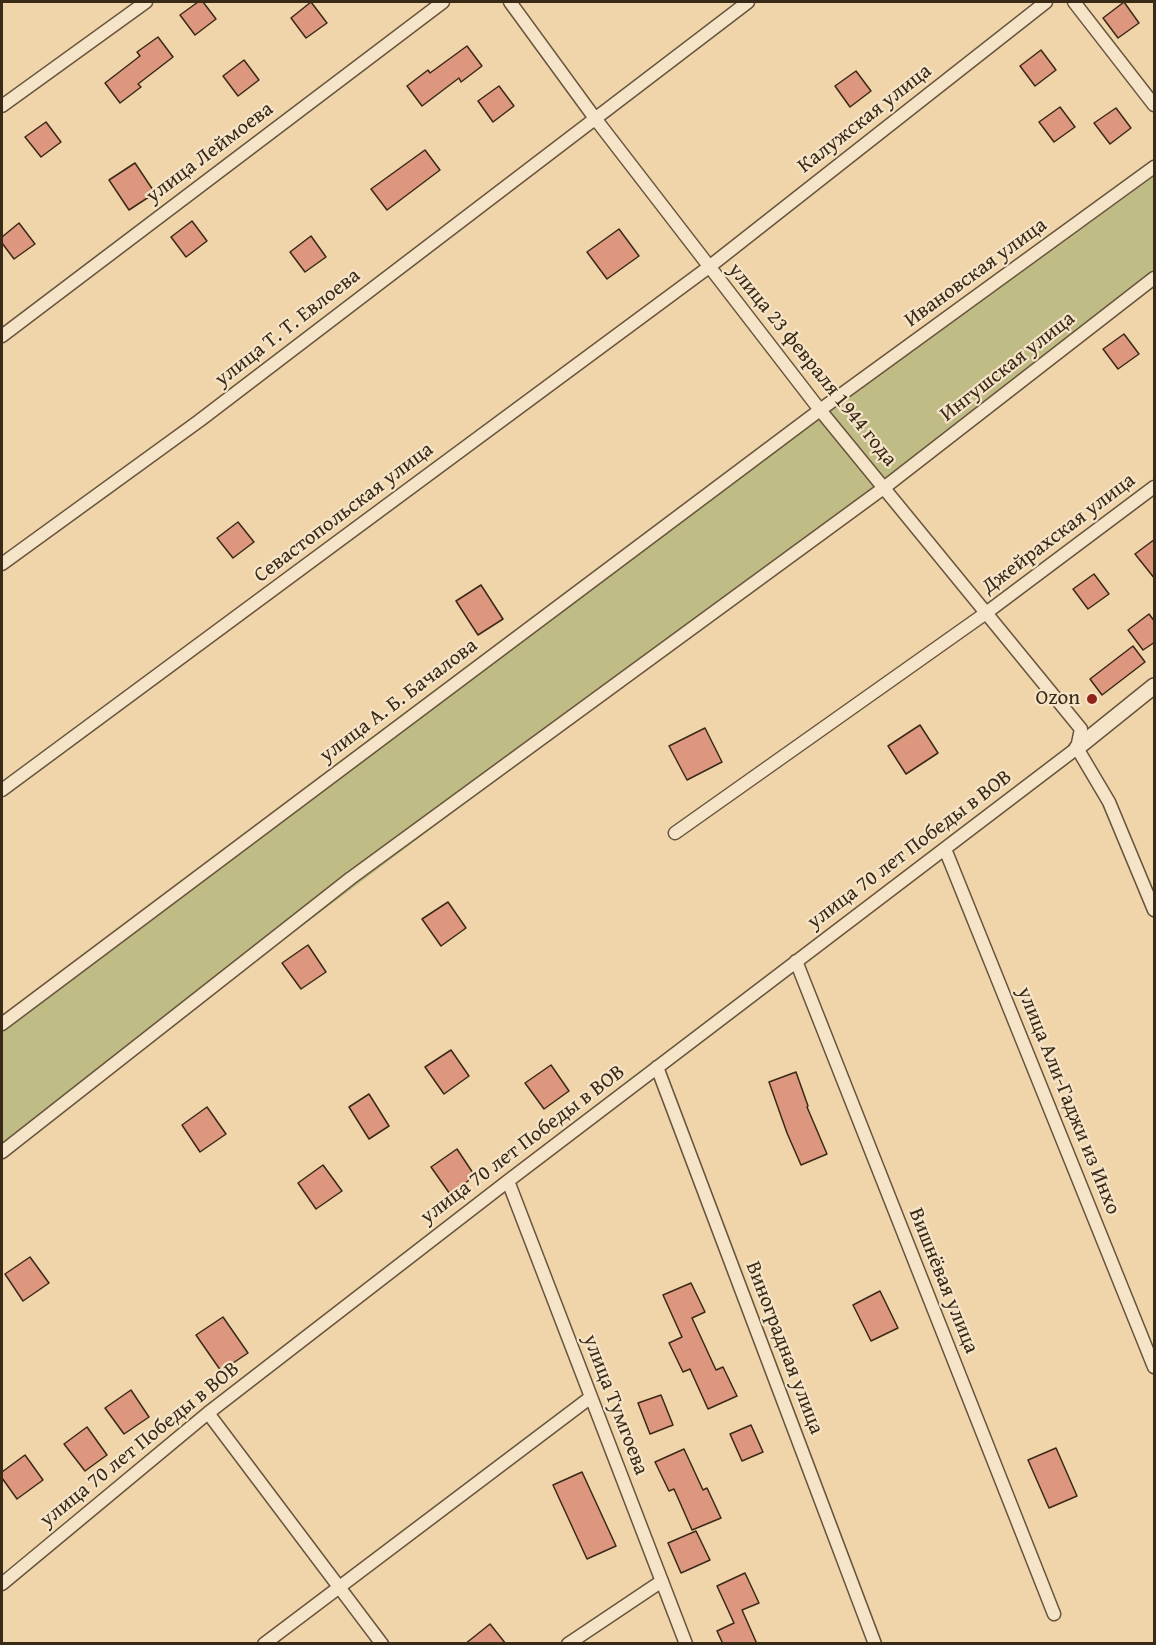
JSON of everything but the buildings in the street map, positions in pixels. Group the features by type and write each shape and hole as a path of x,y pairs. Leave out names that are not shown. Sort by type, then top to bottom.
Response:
{"street":[{"path":"2,106 146,2"},
{"name":"улица Леймоева","path":"2,336 443,2"},
{"name":"улица 23 февраля 1944 года","path":"510,2 594,117 820,410 1081,729 1077,748"},
{"name":"улица Т. Т. Евлоева","path":"2,564 199,421 594,117 748,2"},
{"name":"Калужская улица","path":"709,267 1046,2"},
{"path":"1074,2 1155,105"},
{"name":"Ивановская улица","path":"820,410 1155,167"},
{"name":"Севастопольская улица","path":"2,790 709,267"},
{"name":"Ингушская улица","path":"2,1152 351,878 885,487 1155,278"},
{"name":"улица А. Б. Бачалова","path":"2,1024 820,410"},
{"name":"Джейрахская улица","path":"675,832 986,613 1155,487"},
{"path":"1155,686 1077,748 1109,802 1155,910"},
{"name":"улица 70 лет Победы в ВОВ","path":"2,1584 208,1413 508,1181 1077,748"},
{"name":"улица Али-Гаджи из Инхо","path":"945,849 1155,1367"},
{"name":"Вишнёвая улица","path":"796,962 1054,1614"},
{"name":"Виноградная улица","path":"657,1067 875,1644"},
{"name":"улица Тумгоева","path":"508,1181 686,1644"},
{"path":"264,1644 591,1397"},
{"path":"208,1413 382,1644"},
{"path":"568,1644 662,1581"}],"shaded area":[{"path":"1154,167 1154,278 885,487 2,1152 2,1024"}],"place":[{"name":"Ozon","path":"1092,699"}]}
